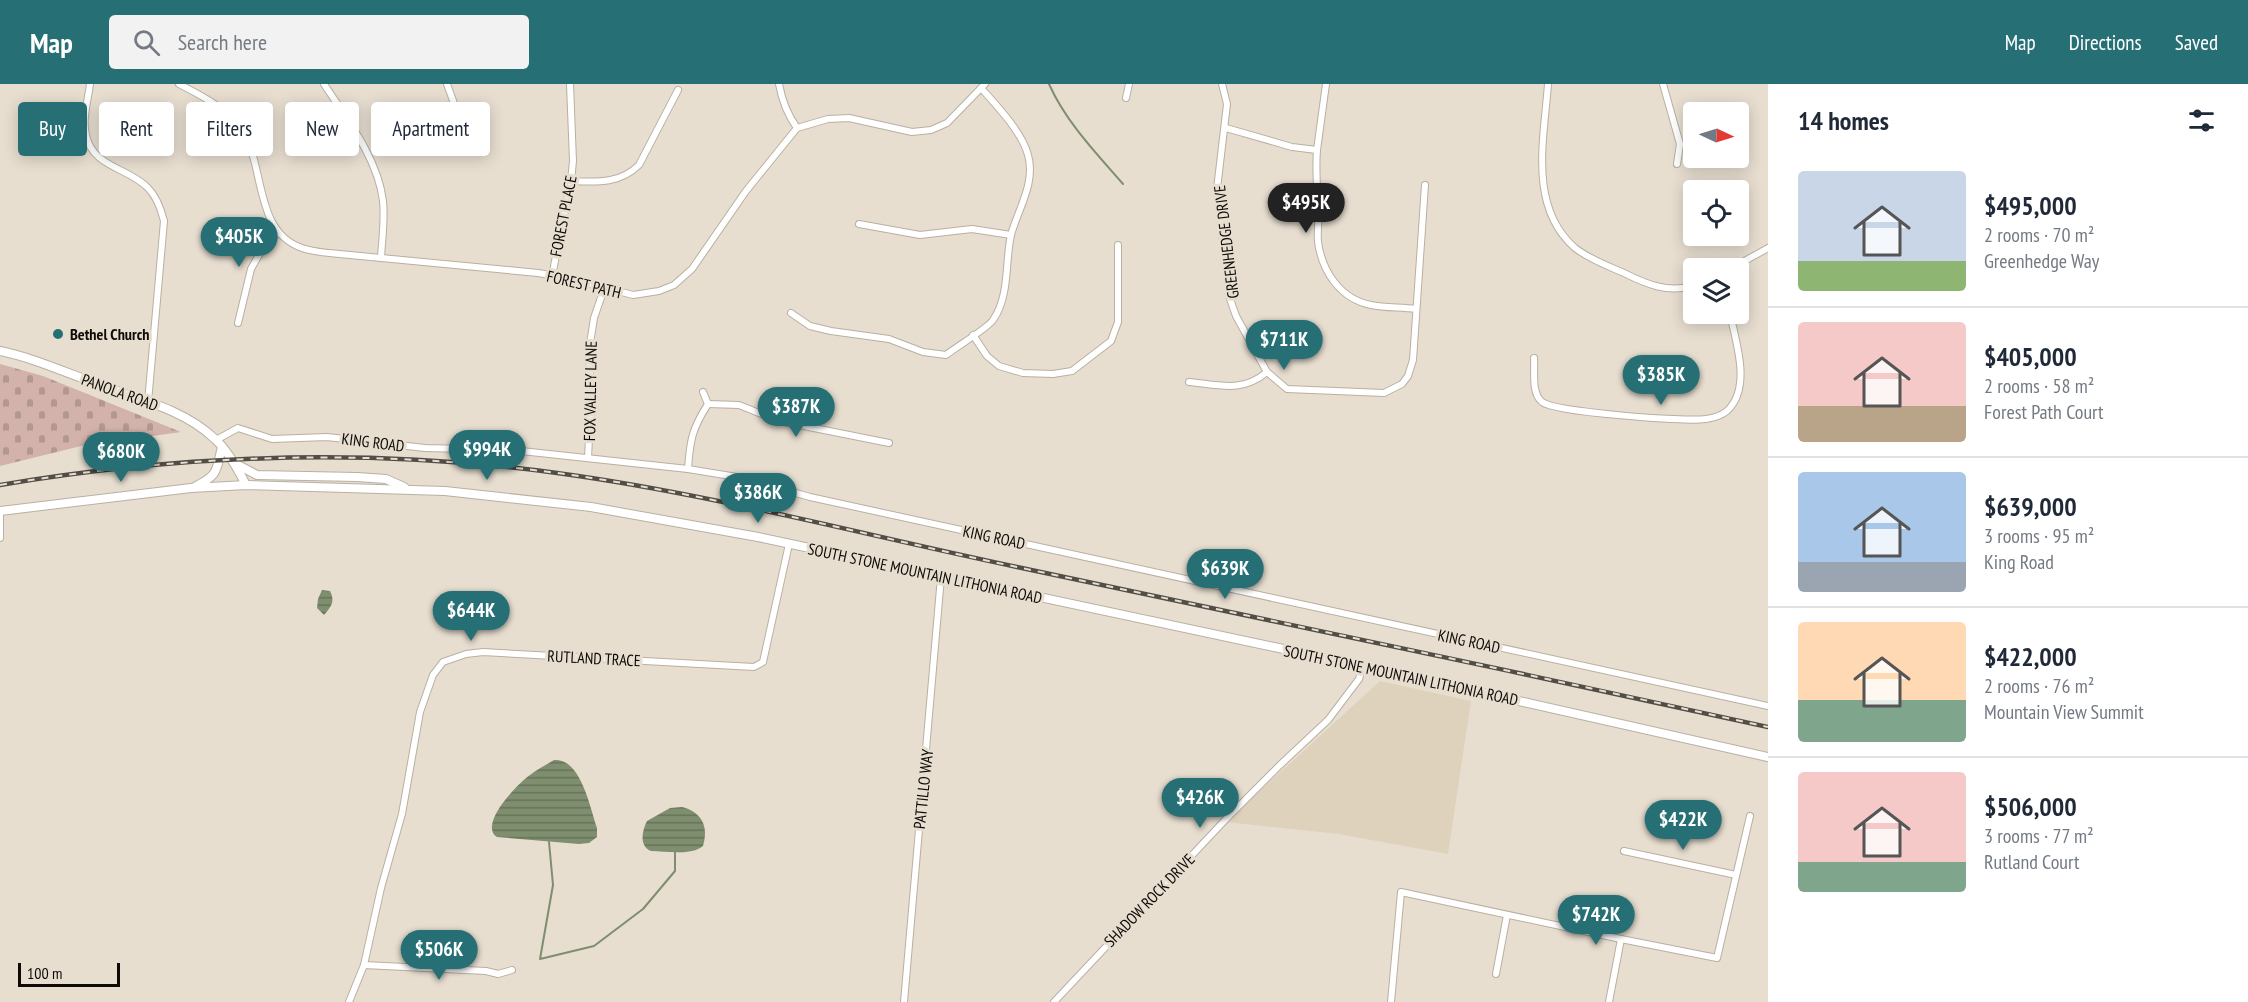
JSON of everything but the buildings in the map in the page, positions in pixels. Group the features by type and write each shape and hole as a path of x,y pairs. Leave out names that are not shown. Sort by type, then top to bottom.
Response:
{"main road":[{"name":"PANOLA ROAD","path":"0,351 63,370 176,413 197,425 219,443 246,485"},
{"path":"191,488 210,479 216,471 219,443"},
{"path":"233,463 257,475 386,479 410,489"},
{"name":"SOUTH STONE MOUNTAIN LITHONIA ROAD","path":"0,511 191,488 246,485 410,489 506,496 601,508 789,544 1363,666 1768,757"}],"street":[{"path":"90,84 85,125 89,145 102,161 148,187 158,202 164,221 148,402"},
{"name":"FOREST PATH","path":"179,84 210,100 238,126 252,152 263,202 278,232 288,242 302,249 489,267 568,278 633,295 659,291 674,285 692,269 746,191 797,128"},
{"path":"324,84 371,162 378,180 384,215 381,258"},
{"path":"447,84 453,102"},
{"name":"FOREST PLACE","path":"552,276 572,181 570,84"},
{"path":"779,84 781,98 788,115 797,128 828,119 849,118 912,132 931,130 946,123 983,86 1026,147 1029,159 1029,179 1011,235 1000,307 992,321 946,355 923,352 889,339 831,332 810,326 791,313"},
{"path":"1126,98 1129,84"},
{"name":"GREENHEDGE DRIVE","path":"1222,84 1227,104 1226,128 1217,189 1229,296 1236,316 1267,372 1287,388 1374,394 1394,390 1408,376 1413,360 1425,185"},
{"path":"1326,84 1315,174 1318,242 1327,272 1343,291 1361,302 1416,309"},
{"path":"1548,84 1542,164 1546,202 1553,221 1576,248 1590,258 1660,288 1674,290 1683,288"},
{"path":"1663,84 1680,144 1677,164"},
{"path":"572,181 614,181 632,172 639,165 678,90"},
{"path":"1226,128 1292,147 1317,150"},
{"path":"859,224 920,235 972,229 1011,235"},
{"path":"238,323 251,269 260,253 278,232"},
{"path":"972,335 987,357 999,366 1023,373 1053,374 1072,370 1111,341 1118,322 1118,245"},
{"path":"1749,258 1768,248"},
{"name":"FOX VALLEY LANE","path":"588,459 591,399 589,350 594,318 604,289"},
{"path":"1534,358 1536,393 1546,405 1572,410 1677,419 1717,417 1727,411 1739,385 1738,352 1732,324"},
{"path":"1189,382 1243,386 1257,380 1267,372"},
{"path":"703,392 708,404"},
{"path":"708,404 739,405 778,422 889,443"},
{"path":"688,469 695,424 708,404"},
{"name":"KING ROAD","path":"219,443 238,428 272,438 327,437 425,448 512,450 688,469 743,478 821,500 1768,706"},
{"path":"0,511 0,538"},
{"name":"RUTLAND TRACE","path":"350,1002 364,965 381,888 402,814 420,712 432,675 443,662 466,654 483,652 754,667 762,662 765,654 789,544"},
{"name":"PATTILLO WAY","path":"904,1002 941,577"},
{"name":"SHADOW ROCK DRIVE","path":"1054,1002 1227,818 1328,720 1359,679 1363,666"},
{"path":"1391,1002 1401,892 1717,958 1750,816"},
{"path":"1624,851 1736,875"},
{"path":"1496,974 1507,915"},
{"path":"1609,1002 1621,939"},
{"path":"364,965 486,971 498,974 512,970"}],"shaded area":[{"path":"322,590 330,591 332,598 331,606 324,615 317,608"},
{"path":"1380,681 1471,701 1448,854 1339,834 1226,822"},
{"path":"554,760 571,767 578,775 597,828 597,837 589,843 579,844 497,837 492,831 492,824 509,795 524,780"},
{"path":"682,807 695,813 702,821 705,833 703,846 685,852 647,849 643,838 647,821 670,808"}],"green space":[{"path":"0,364 43,376 181,432 81,446 0,466"}],"waterway":[{"path":"1049,84 1073,124 1123,184"},
{"path":"549,842 553,885 540,959 594,946 643,909 675,871 675,852"}],"railway":[{"path":"0,485 139,467 278,458 418,460 557,473 673,492 1768,727"}],"place":[{"name":"Bethel Church","path":"58,334"}]}
